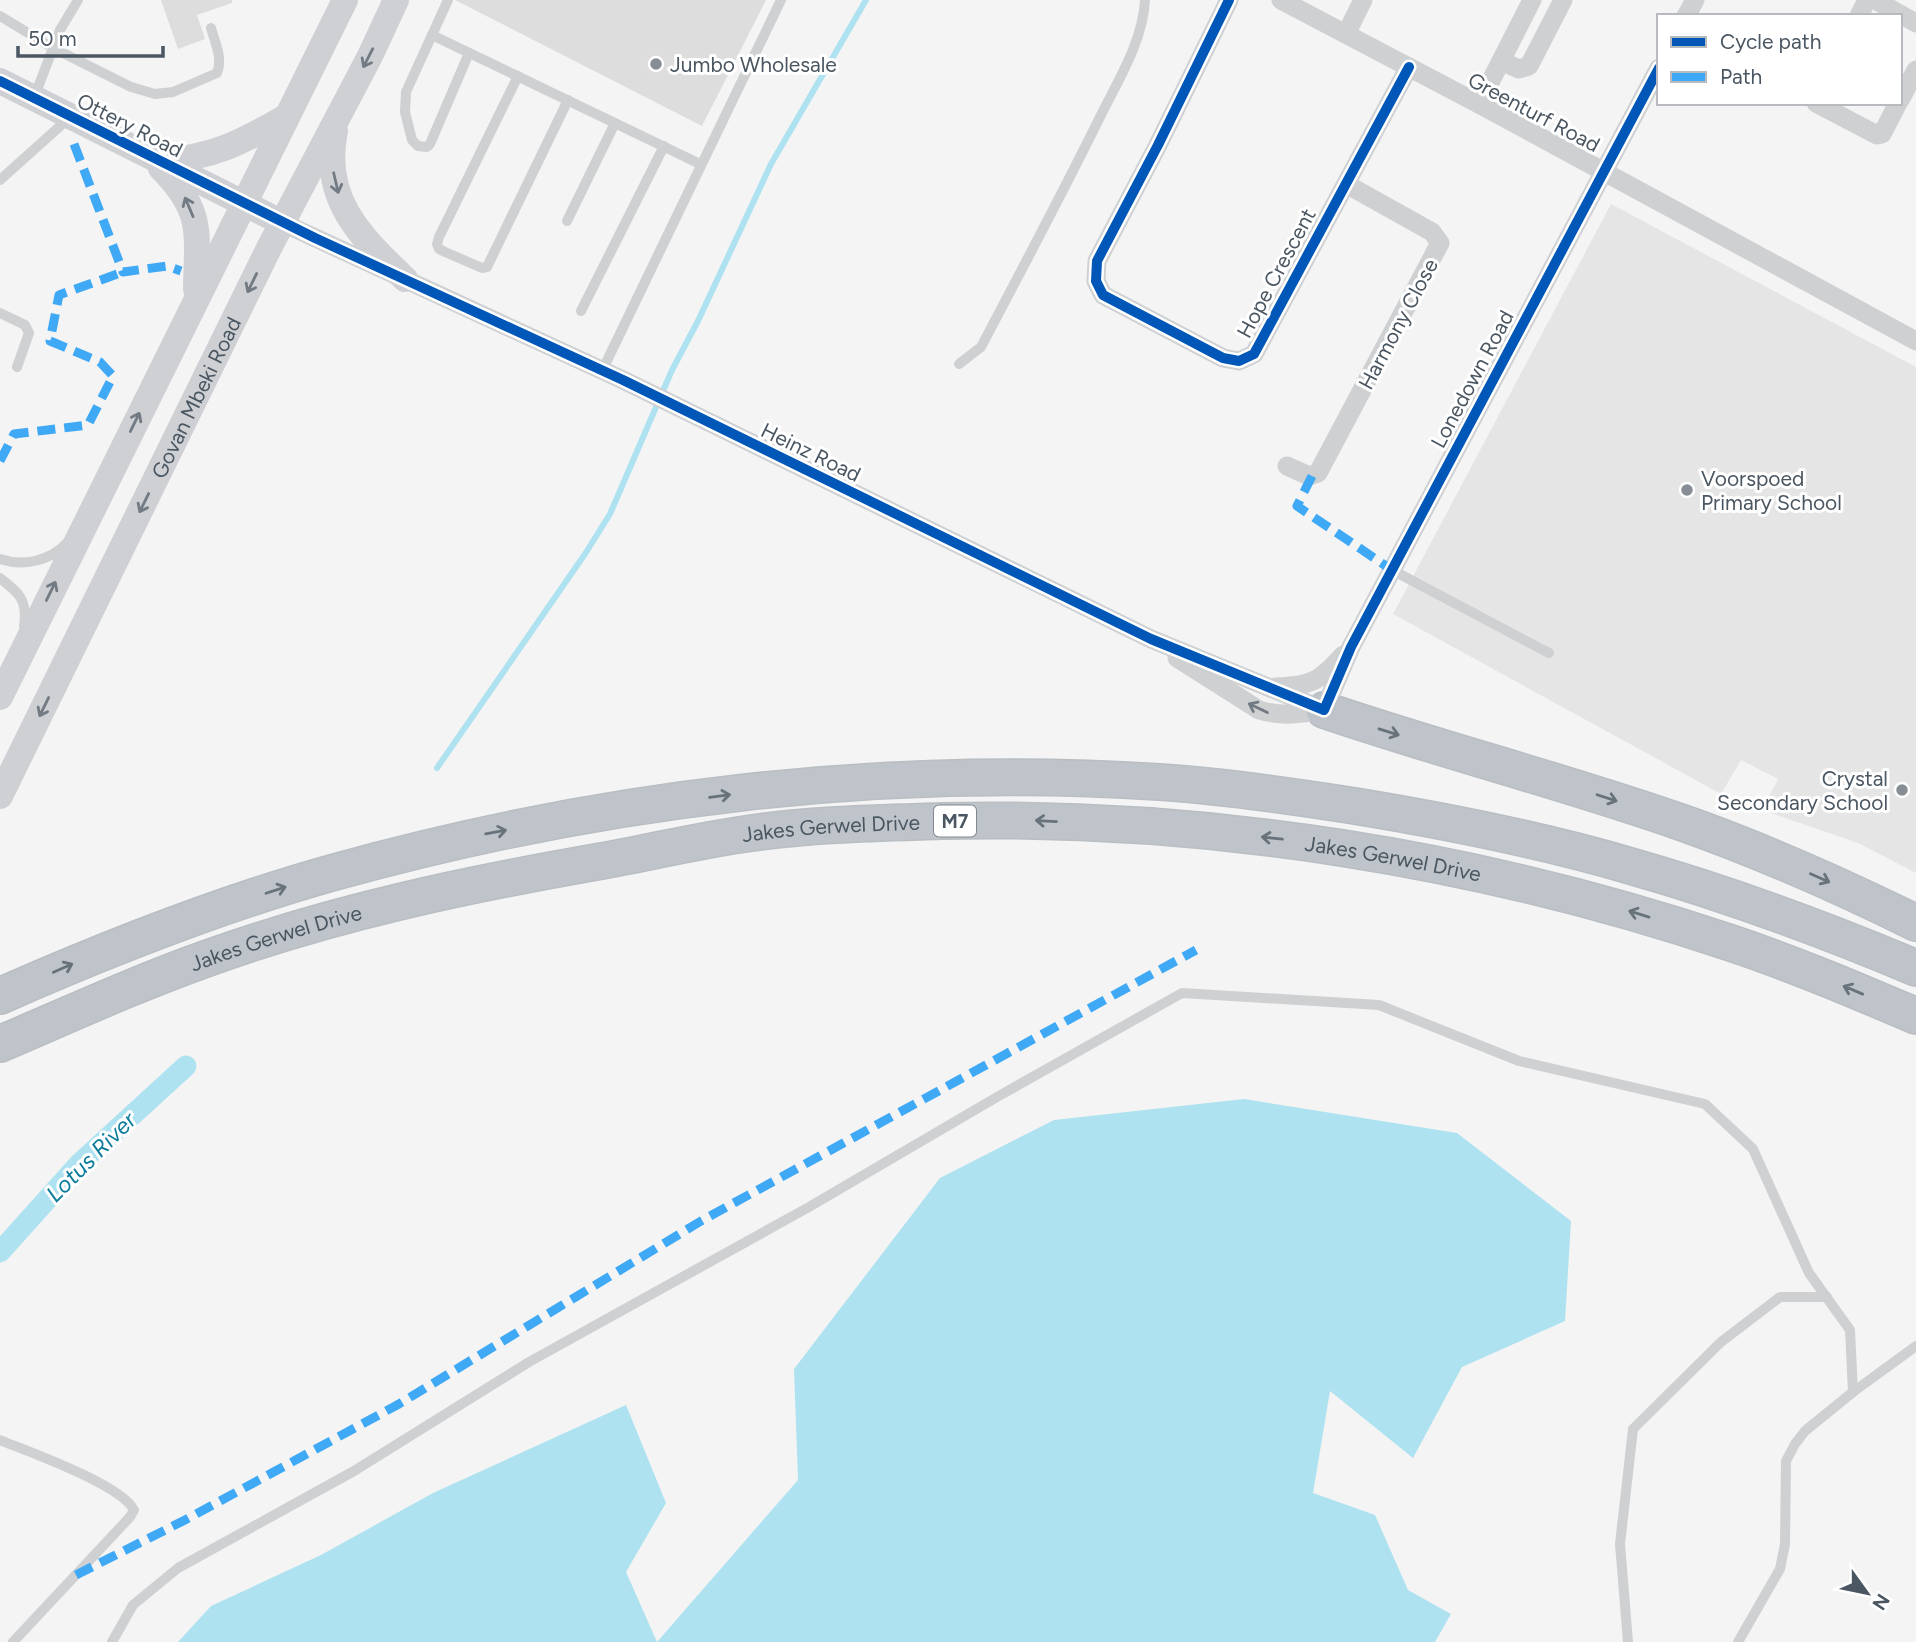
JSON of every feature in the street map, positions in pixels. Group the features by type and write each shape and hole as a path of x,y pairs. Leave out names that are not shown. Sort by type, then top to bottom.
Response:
{"highway":[{"path":"1324,710 1684,823 1765,854 1916,923"},
{"name":"Jakes Gerwel Drive","path":"0,996 75,963 206,912 331,873 473,836 623,809 746,793 878,780 1021,777 1161,782 1302,797 1430,819 1625,864 1742,901 1834,934 1916,968"},
{"name":"Jakes Gerwel Drive","path":"0,1044 210,957 338,916 477,883 753,832 877,823 1014,820 1170,827 1284,839 1417,860 1618,908 1707,935 1818,975 1916,1016"}],"main road":[{"name":"Govan Mbeki Road","path":"0,697 195,298 345,0"},
{"name":"Govan Mbeki Road","path":"0,796 396,0"},
{"name":"Ottery Road","path":"0,81 283,223"},
{"path":"338,116 332,142 332,166 341,202 362,238 405,279"},
{"path":"155,159 194,157 224,149 249,139 286,117"},
{"path":"155,159 188,200 194,215 198,262 195,298"}],"street":[{"name":"Hope Crescent","path":"1229,0 1097,261 1096,281 1103,295 1223,358 1238,361 1254,354 1409,67"},
{"path":"1346,34 1363,0"},
{"path":"1479,104 1532,0"},
{"path":"1501,61 1518,69 1529,66 1563,0"},
{"path":"1860,14 1876,1 1900,14"},
{"name":"Greenturf Road","path":"1291,2 1916,341"},
{"path":"1902,96 1916,70"},
{"name":"Lonedown Road","path":"1324,710 1351,647 1657,72"},
{"path":"1820,105 1880,135 1897,105"},
{"name":"Harmony Close","path":"1287,466 1309,476 1318,473 1440,243 1432,232 1346,184"},
{"name":"Heinz Road","path":"283,223 623,380 1151,639 1324,710"},
{"name":"Heinz Road","path":"1151,639 1185,664 1259,710 1275,715 1324,710"},
{"path":"1266,687 1297,687 1319,680 1351,647"}],"lane":[{"path":"33,98 60,30 78,0"},
{"path":"448,0 406,92 405,112 412,140 418,146 427,147 430,144 469,53"},
{"path":"603,371 781,0"},
{"path":"959,364 981,347 1063,193 1134,49 1145,0"},
{"path":"0,16 53,48 131,88 155,94 173,92 218,73 220,59 211,28"},
{"path":"432,35 701,164"},
{"path":"518,76 439,237 437,244 439,249 445,252 482,268 487,267 568,100"},
{"path":"0,180 71,117"},
{"path":"567,221 615,123"},
{"path":"581,311 664,146"},
{"path":"0,313 25,325 29,333 17,367"},
{"path":"0,559 25,563 44,559 60,550 83,527"},
{"path":"1392,570 1549,653"},
{"path":"0,578 19,594 24,603 26,612 21,654"},
{"path":"112,1642 134,1605 178,1568 354,1471 529,1362 809,1207 1182,993 1379,1005 1520,1061 1705,1104 1753,1149 1809,1273 1850,1330 1853,1392"},
{"path":"1628,1642 1620,1544 1633,1429 1721,1342 1780,1297 1827,1297"},
{"path":"1738,1642 1780,1569 1786,1544 1786,1461 1795,1444 1805,1431 1853,1392 1916,1346"},
{"path":"0,1440 85,1476 128,1501 134,1510 13,1642"}],"shaded area":[{"name":"Voorspoed Primary School","path":"1611,204 1916,367 1916,873 1858,843 1762,810 1778,779 1741,760 1721,794 1393,614"}],"water":[{"path":"1244,1099 1457,1133 1571,1221 1565,1321 1462,1367 1413,1458 1330,1391 1313,1493 1375,1515 1408,1590 1451,1614 1435,1642 657,1642 798,1480 794,1369 940,1178 1054,1120"},
{"path":"626,1405 666,1503 626,1572 657,1642 178,1642 211,1606 321,1555 433,1493"}],"building":[{"path":"161,0 232,0 232,3 197,15 205,39 178,49"},
{"name":"Jumbo Wholesale","path":"455,0 766,0 702,126"}],"waterway":[{"path":"437,768 610,514 672,370 698,321 771,164 866,0"},
{"name":"Lotus River","path":"0,1252 79,1164 186,1066"}],"marked path":[{"path":"74,144 123,272 167,266 181,271"},
{"path":"0,461 14,434 88,425 113,376 100,362 50,341 59,295 123,272"},
{"path":"1312,476 1297,506 1392,570"},
{"path":"76,1575 185,1520 399,1404 701,1221 1196,950"}],"cycle path":[{"path":"1229,0 1097,261 1096,281 1103,295 1223,358 1239,361 1254,354 1409,67"},
{"path":"0,81 315,238 623,380 1151,639 1324,710 1351,647 1657,72"}],"place":[{"name":"Jumbo Wholesale","path":"656,64"},
{"name":"Voorspoed Primary School","path":"1687,490"},
{"name":"Crystal Secondary School","path":"1902,790"}]}
